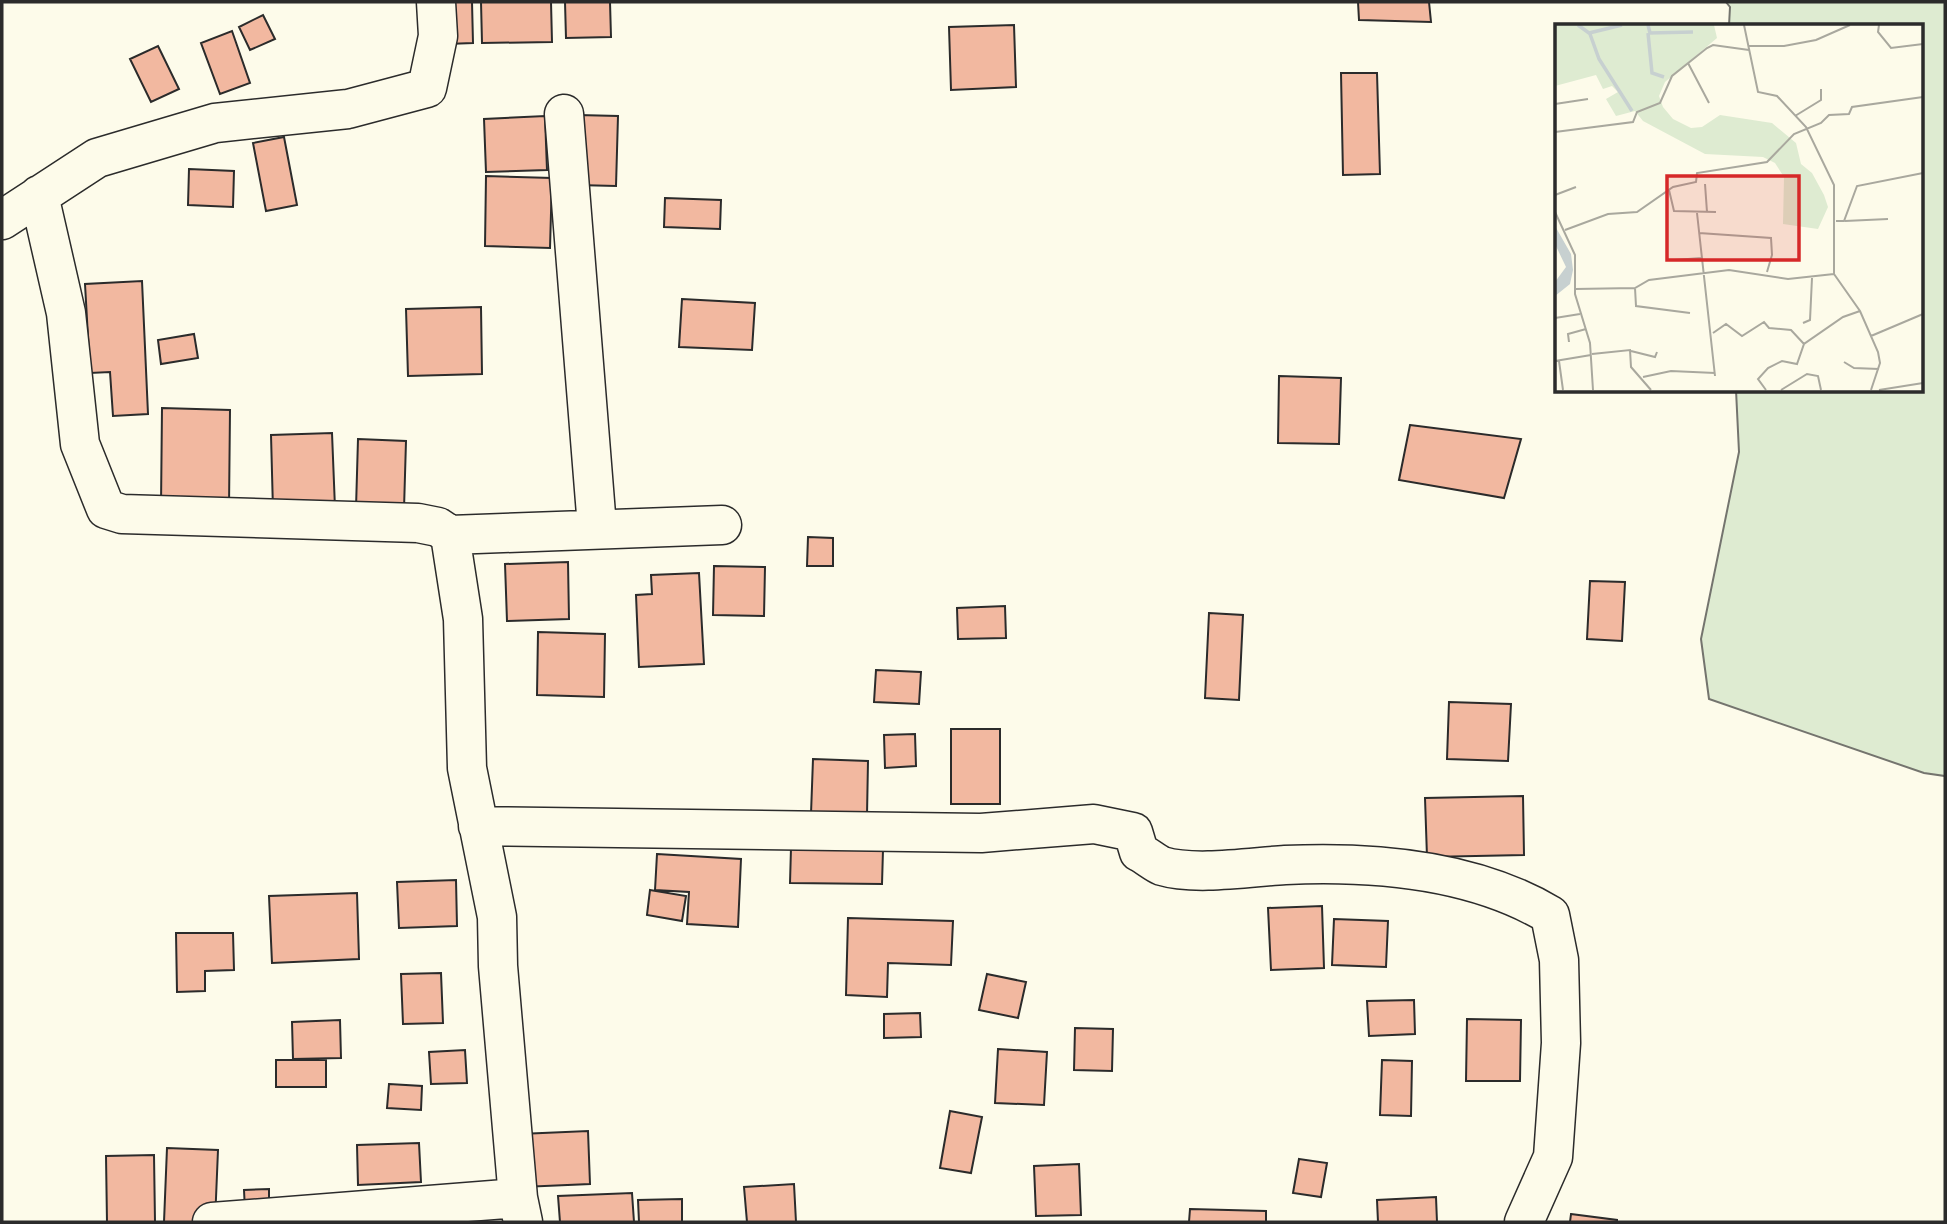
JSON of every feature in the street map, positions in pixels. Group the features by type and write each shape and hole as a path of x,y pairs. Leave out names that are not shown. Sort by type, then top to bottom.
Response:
{"street":[{"path":"2,220 97,158 215,123 348,109 427,88 438,36 436,2"},
{"path":"564,114 597,527"},
{"path":"39,195 66,313 80,444 106,509 122,514 418,523 438,527 450,535 597,527 722,525"},
{"path":"212,1222 521,1210 498,966 497,917 467,768 463,620 450,535"},
{"path":"478,826 981,833 1094,824 1133,832 1139,852 1163,866 1225,870 1286,865 1396,866 1479,885 1529,903 1550,915 1559,960 1561,1043 1553,1157 1524,1222"}],"green space":[{"path":"1726,2 1945,2 1945,776 1924,773 1709,699 1701,639 1739,452 1736,392 1923,392 1923,24 1729,24 1730,7"}],"building":[{"path":"446,2 472,2 473,43 447,44"},
{"path":"481,2 551,2 552,42 482,43"},
{"path":"565,2 610,2 611,37 566,38"},
{"path":"1358,2 1429,2 1431,22 1359,20"},
{"path":"263,15 275,39 250,50 239,27"},
{"path":"1014,25 1016,87 951,90 949,27"},
{"path":"232,31 250,83 220,94 201,43"},
{"path":"158,46 179,89 151,102 130,59"},
{"path":"1341,73 1377,73 1380,174 1343,175"},
{"path":"578,115 618,116 616,186 577,185"},
{"path":"545,116 547,170 486,172 484,119"},
{"path":"284,137 297,205 266,211 253,143"},
{"path":"189,169 234,171 233,207 188,205"},
{"path":"486,176 552,178 550,248 485,246"},
{"path":"665,198 721,200 720,229 664,227"},
{"path":"142,281 148,414 113,416 110,372 90,373 85,284"},
{"path":"682,299 755,303 752,350 679,347"},
{"path":"481,307 482,374 408,376 406,309"},
{"path":"194,334 198,358 161,364 158,340"},
{"path":"1279,376 1341,378 1339,444 1278,443"},
{"path":"162,408 230,410 229,508 161,506"},
{"path":"1410,425 1521,439 1504,498 1399,480"},
{"path":"332,433 335,508 273,510 271,435"},
{"path":"358,439 406,441 404,509 356,508"},
{"path":"808,537 833,538 833,566 807,566"},
{"path":"568,562 569,619 507,621 505,564"},
{"path":"714,566 765,567 764,616 713,615"},
{"path":"699,573 704,664 639,667 636,595 652,594 651,575"},
{"path":"1590,581 1625,582 1622,641 1587,639"},
{"path":"1005,606 1006,638 958,639 957,608"},
{"path":"1209,613 1243,615 1239,700 1205,698"},
{"path":"538,632 605,634 604,697 537,695"},
{"path":"876,670 921,672 919,704 874,702"},
{"path":"1449,702 1511,704 1508,761 1447,759"},
{"path":"951,729 1000,729 1000,804 951,804"},
{"path":"915,734 916,766 885,768 884,735"},
{"path":"813,759 868,761 867,815 811,814"},
{"path":"1523,796 1524,855 1427,857 1425,798"},
{"path":"791,848 883,850 882,884 790,883"},
{"path":"657,854 741,859 738,927 687,924 689,892 655,890"},
{"path":"456,880 457,926 399,928 397,882"},
{"path":"650,890 686,896 682,921 647,915"},
{"path":"357,893 359,959 272,963 269,896"},
{"path":"1322,906 1324,968 1271,970 1268,908"},
{"path":"848,918 953,921 951,965 888,963 887,997 846,995"},
{"path":"1334,919 1388,921 1386,967 1332,965"},
{"path":"176,933 233,933 234,970 205,971 205,991 177,992"},
{"path":"441,973 443,1023 403,1024 401,974"},
{"path":"987,974 1026,982 1018,1018 979,1010"},
{"path":"1414,1000 1415,1034 1369,1036 1367,1001"},
{"path":"920,1013 921,1037 884,1038 884,1014"},
{"path":"1467,1019 1521,1020 1520,1081 1466,1081"},
{"path":"340,1020 341,1058 293,1059 292,1022"},
{"path":"1075,1028 1113,1029 1112,1071 1074,1070"},
{"path":"998,1049 1047,1052 1044,1105 995,1103"},
{"path":"465,1050 467,1083 431,1084 429,1052"},
{"path":"276,1060 326,1060 326,1087 276,1087"},
{"path":"1382,1060 1412,1061 1411,1116 1380,1115"},
{"path":"389,1084 422,1086 421,1110 387,1108"},
{"path":"950,1111 982,1117 971,1173 940,1168"},
{"path":"588,1131 590,1184 522,1187 520,1134"},
{"path":"419,1143 421,1182 358,1185 357,1145"},
{"path":"167,1148 218,1150 215,1222 164,1222"},
{"path":"154,1155 155,1222 107,1222 106,1156"},
{"path":"1299,1159 1327,1163 1321,1197 1293,1193"},
{"path":"1079,1164 1081,1215 1036,1216 1034,1166"},
{"path":"794,1184 796,1222 747,1222 744,1187"},
{"path":"269,1189 269,1209 245,1211 244,1190"},
{"path":"632,1193 634,1222 560,1222 558,1196"},
{"path":"1436,1197 1437,1222 1378,1222 1377,1200"},
{"path":"682,1199 682,1222 639,1222 638,1200"},
{"path":"1190,1209 1266,1211 1266,1222 1189,1222"},
{"path":"1571,1214 1617,1220 1617,1222 1570,1222"}]}
